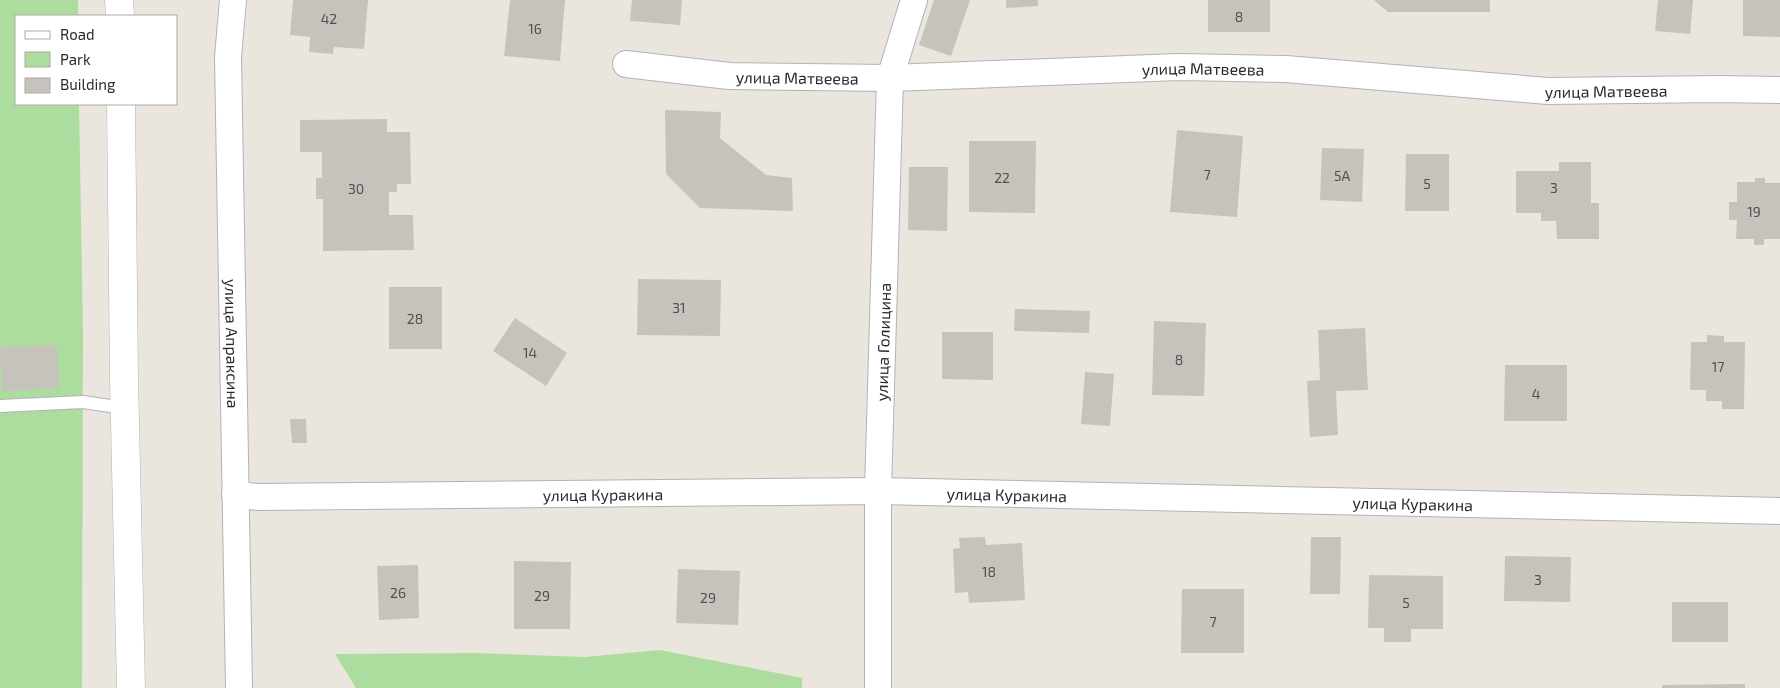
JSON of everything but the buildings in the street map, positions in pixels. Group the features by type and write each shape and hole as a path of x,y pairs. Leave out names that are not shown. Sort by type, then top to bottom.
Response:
{"street":[{"path":"119,0 120,15"},
{"name":"улица Апраксина","path":"233,0 228,57 238,688"},
{"name":"улица Голицина","path":"878,688 878,491 890,78 914,0"},
{"name":"улица Матвеева","path":"626,64 729,76 890,78 1179,67 1286,69 1548,91 1719,88 1780,90"},
{"path":"120,105 124,408 131,688"},
{"name":"улица Куракина","path":"235,495 260,497 878,491 1780,511"}],"lane":[{"path":"0,406 82,402 124,408"}],"green space":[{"path":"0,0 78,0 78,15 15,15 15,105 79,105 83,332 82,688 0,688"},
{"path":"660,650 802,678 802,688 356,688 335,654 477,653 585,657"}]}
